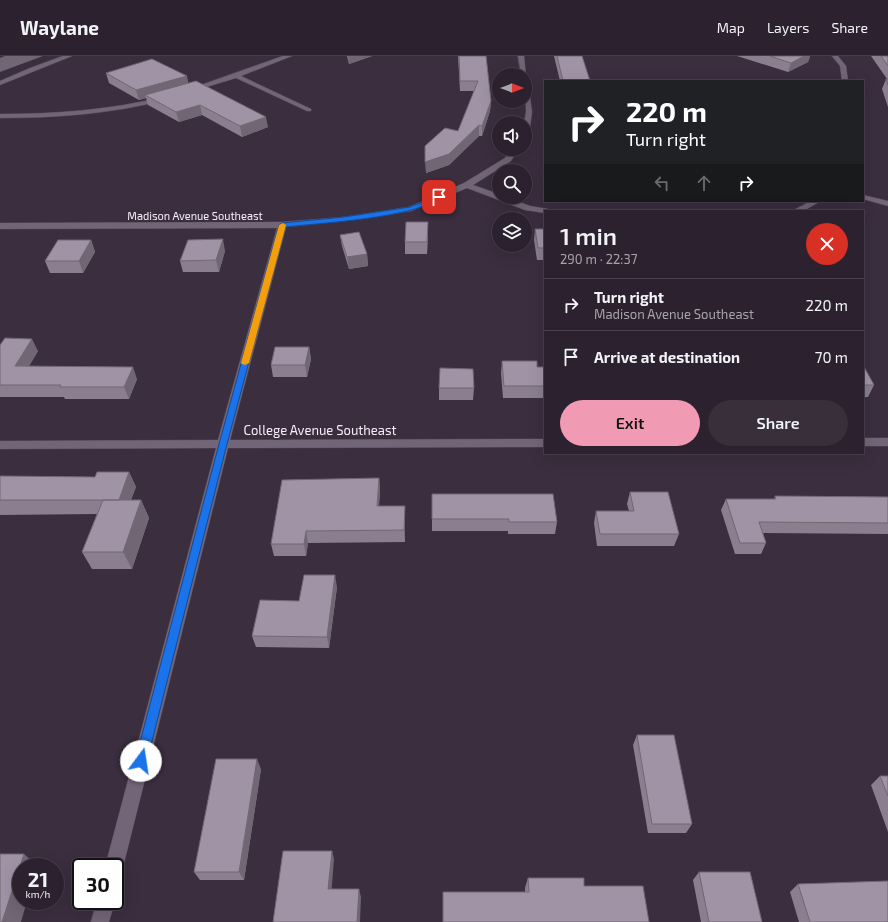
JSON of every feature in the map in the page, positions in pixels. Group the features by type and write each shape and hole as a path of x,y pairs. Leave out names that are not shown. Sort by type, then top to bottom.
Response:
{"street":[{"path":"0,83 32,69 69,56"},
{"path":"183,92 236,76 289,56"},
{"path":"521,56 523,68"},
{"path":"835,56 843,66 845,80"},
{"path":"236,76 309,110"},
{"path":"0,116 102,112 168,97"},
{"name":"Madison Avenue Southeast","path":"0,226 282,225 344,219 411,209 467,185 508,159 510,156"},
{"path":"467,185 528,208 544,211"},
{"path":"864,197 888,204"},
{"path":"798,210 815,202"},
{"path":"116,858 223,444 282,225"},
{"path":"864,442 888,442"},
{"name":"College Avenue Southeast","path":"0,445 544,443"},
{"path":"100,922 103,910"}],"building":[{"path":"459,56 486,56 491,101 482,126 479,125 449,154 425,162 425,146 445,128 458,131 478,81 460,81"},
{"path":"557,56 582,56 590,80 563,80"},
{"path":"770,56 804,56 791,63"},
{"path":"881,56 888,56 888,66"},
{"path":"152,59 187,76 136,90 106,73"},
{"path":"196,81 266,117 240,126 200,105 176,112 145,95"},
{"path":"406,222 428,222 427,242 405,242"},
{"path":"535,229 544,229 544,248 538,248"},
{"path":"359,232 367,254 347,257 340,235"},
{"path":"223,239 216,260 180,261 188,240"},
{"path":"58,240 91,240 79,261 45,261"},
{"path":"5,338 32,339 15,366 133,367 124,387 0,385 0,345"},
{"path":"275,347 309,347 305,365 271,365"},
{"path":"502,361 537,361 537,367 544,367 544,386 504,386"},
{"path":"864,367 874,385 864,385"},
{"path":"440,368 473,369 474,388 439,388"},
{"path":"97,472 129,472 119,500 0,500 0,476 95,477"},
{"path":"379,478 377,506 405,506 404,530 306,531 304,544 271,544 282,480"},
{"path":"630,492 668,492 679,534 600,534 596,511 634,511"},
{"path":"432,494 553,494 557,522 509,522 509,519 432,519"},
{"path":"775,496 888,497 888,523 759,522 766,543 740,543 726,499 776,499"},
{"path":"103,500 141,500 123,552 82,552"},
{"path":"304,575 335,575 327,637 252,636 260,600 299,601"},
{"path":"637,735 674,735 692,824 652,824"},
{"path":"216,759 257,759 239,872 194,872"},
{"path":"880,776 888,776 888,796"},
{"path":"283,851 332,851 328,889 359,889 357,922 273,922"},
{"path":"0,854 24,854 23,858 12,858 12,891 2,922 0,922"},
{"path":"699,872 750,872 762,922 709,922"},
{"path":"528,878 584,878 584,886 643,886 649,922 443,922 443,892 529,892"},
{"path":"888,881 888,922 810,922 798,884"}],"slow traffic":[{"path":"245,363 283,225"}],"route":[{"path":"141,761 223,444 282,225 344,219 411,209 439,197"}]}
